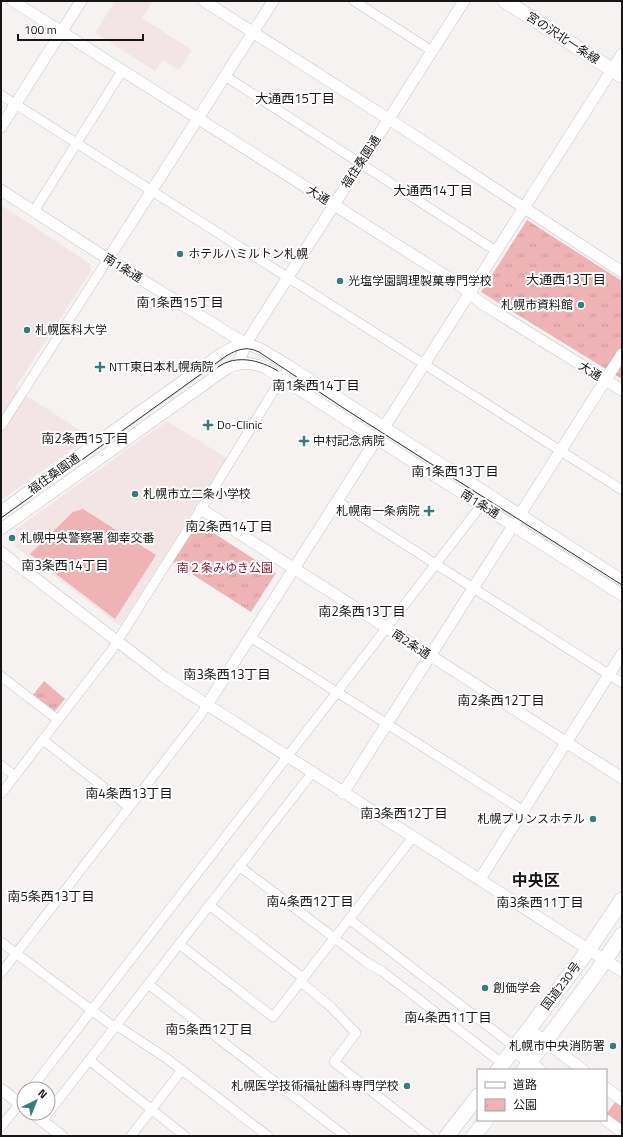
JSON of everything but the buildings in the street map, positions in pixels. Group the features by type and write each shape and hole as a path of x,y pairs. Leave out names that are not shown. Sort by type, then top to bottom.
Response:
{"highway":[{"name":"国道230号","path":"500,1067 589,949 622,900"},
{"name":"国道230号","path":"532,1067 546,1042 606,960 622,935"},
{"path":"447,1136 477,1097"},
{"path":"474,1136 485,1121"}],"main road":[{"name":"宮の沢北一条線","path":"505,1 617,72"}],"street":[{"name":"大通","path":"13,1 457,283 481,303 622,390"},
{"path":"1,127 81,1"},
{"path":"204,1 389,119 622,272"},
{"path":"1,426 273,1"},
{"path":"354,1 432,51"},
{"name":"福住桑園通","path":"238,364 246,344 464,1"},
{"path":"1,973 199,717 524,207 617,72 622,54"},
{"path":"34,211 122,71"},
{"path":"225,76 496,251"},
{"path":"1,94 622,490"},
{"name":"南1条通","path":"1,190 108,259 246,344 261,349 289,366 622,580"},
{"path":"246,344 250,360 253,364"},
{"name":"福住桑園通","path":"1,512 222,353 234,347 246,344"},
{"path":"343,792 622,354"},
{"name":"福住桑園通","path":"1,529 226,369 238,364 253,364"},
{"name":"南1条通","path":"253,364 267,369 282,378 622,595"},
{"path":"1,794 118,641 289,366"},
{"path":"37,1081 489,495"},
{"path":"337,501 622,683"},
{"name":"南2条通","path":"201,509 622,778"},
{"path":"1,552 164,677 622,971"},
{"path":"250,637 524,811"},
{"path":"480,879 622,654"},
{"path":"1,676 58,720"},
{"path":"43,740 129,807"},
{"path":"1,765 15,776"},
{"path":"56,1102 312,772"},
{"path":"179,944 273,1017 413,837"},
{"path":"239,866 366,962 383,972 500,1067"},
{"path":"209,905 302,980 331,1006 356,1033 334,1062 429,1136"},
{"path":"350,919 514,1049 532,1067"},
{"path":"1,942 91,1011 182,1070 268,1136"},
{"path":"148,984 345,1136"},
{"path":"529,1029 582,1069"},
{"path":"89,1060 185,1136"},
{"path":"131,1136 182,1070"},
{"path":"1,1089 16,1099"},
{"path":"607,1089 622,1100"},
{"path":"1,1128 16,1111"},
{"path":"43,1121 62,1136"},
{"path":"607,1121 622,1132"}],"shaded area":[{"path":"115,1 153,1 142,18 192,50 179,70 163,60 155,71 95,33"},
{"name":"札幌医科大学","path":"1,205 90,264 91,271 15,388 90,437 1,500"},
{"name":"札幌市立二条小学校","path":"167,421 227,458 121,625 119,625 15,546 16,529"}],"green space":[{"path":"527,220 622,281 622,379 481,292"},
{"path":"83,509 156,555 115,619 30,554 73,512"},
{"name":"南２条みゆき公園","path":"198,523 276,573 251,612 173,562"},
{"path":"44,681 65,699 55,711 33,695"},
{"path":"616,1101 622,1106 622,1126 607,1115"}],"tram line":[{"path":"1,518 226,356 242,349 250,349 259,352 348,411 622,585"},
{"path":"218,367 232,361 248,360 256,361 278,371"}],"place":[{"name":"ホテルハミルトン札幌","path":"180,254"},
{"name":"光塩学園調理製菓専門学校","path":"340,281"},
{"name":"札幌市資料館","path":"581,305"},
{"name":"札幌医科大学","path":"27,330"},
{"name":"NTT東日本札幌病院","path":"100,367"},
{"name":"Do-Clinic","path":"208,425"},
{"name":"中村記念病院","path":"304,441"},
{"name":"札幌市立二条小学校","path":"135,494"},
{"name":"札幌南一条病院","path":"429,511"},
{"name":"札幌中央警察署 御幸交番","path":"12,538"},
{"name":"札幌プリンスホテル","path":"593,819"},
{"name":"創価学会","path":"485,988"},
{"name":"札幌市中央消防署","path":"613,1046"},
{"name":"札幌医学技術福祉歯科専門学校","path":"407,1086"}],"district":[{"name":"大通西15丁目","path":"295,98"},
{"name":"大通西14丁目","path":"433,190"},
{"name":"大通西13丁目","path":"566,279"},
{"name":"南1条西15丁目","path":"180,302"},
{"name":"南1条西14丁目","path":"316,385"},
{"name":"南2条西15丁目","path":"85,438"},
{"name":"南1条西13丁目","path":"455,471"},
{"name":"南2条西14丁目","path":"229,526"},
{"name":"南3条西14丁目","path":"65,565"},
{"name":"南2条西13丁目","path":"362,611"},
{"name":"南3条西13丁目","path":"227,674"},
{"name":"南2条西12丁目","path":"501,700"},
{"name":"南4条西13丁目","path":"129,793"},
{"name":"南3条西12丁目","path":"404,813"},
{"name":"中央区","path":"536,880"},
{"name":"南5条西13丁目","path":"51,896"},
{"name":"南4条西12丁目","path":"310,901"},
{"name":"南3条西11丁目","path":"540,902"},
{"name":"南4条西11丁目","path":"448,1017"},
{"name":"南5条西12丁目","path":"209,1029"}]}
